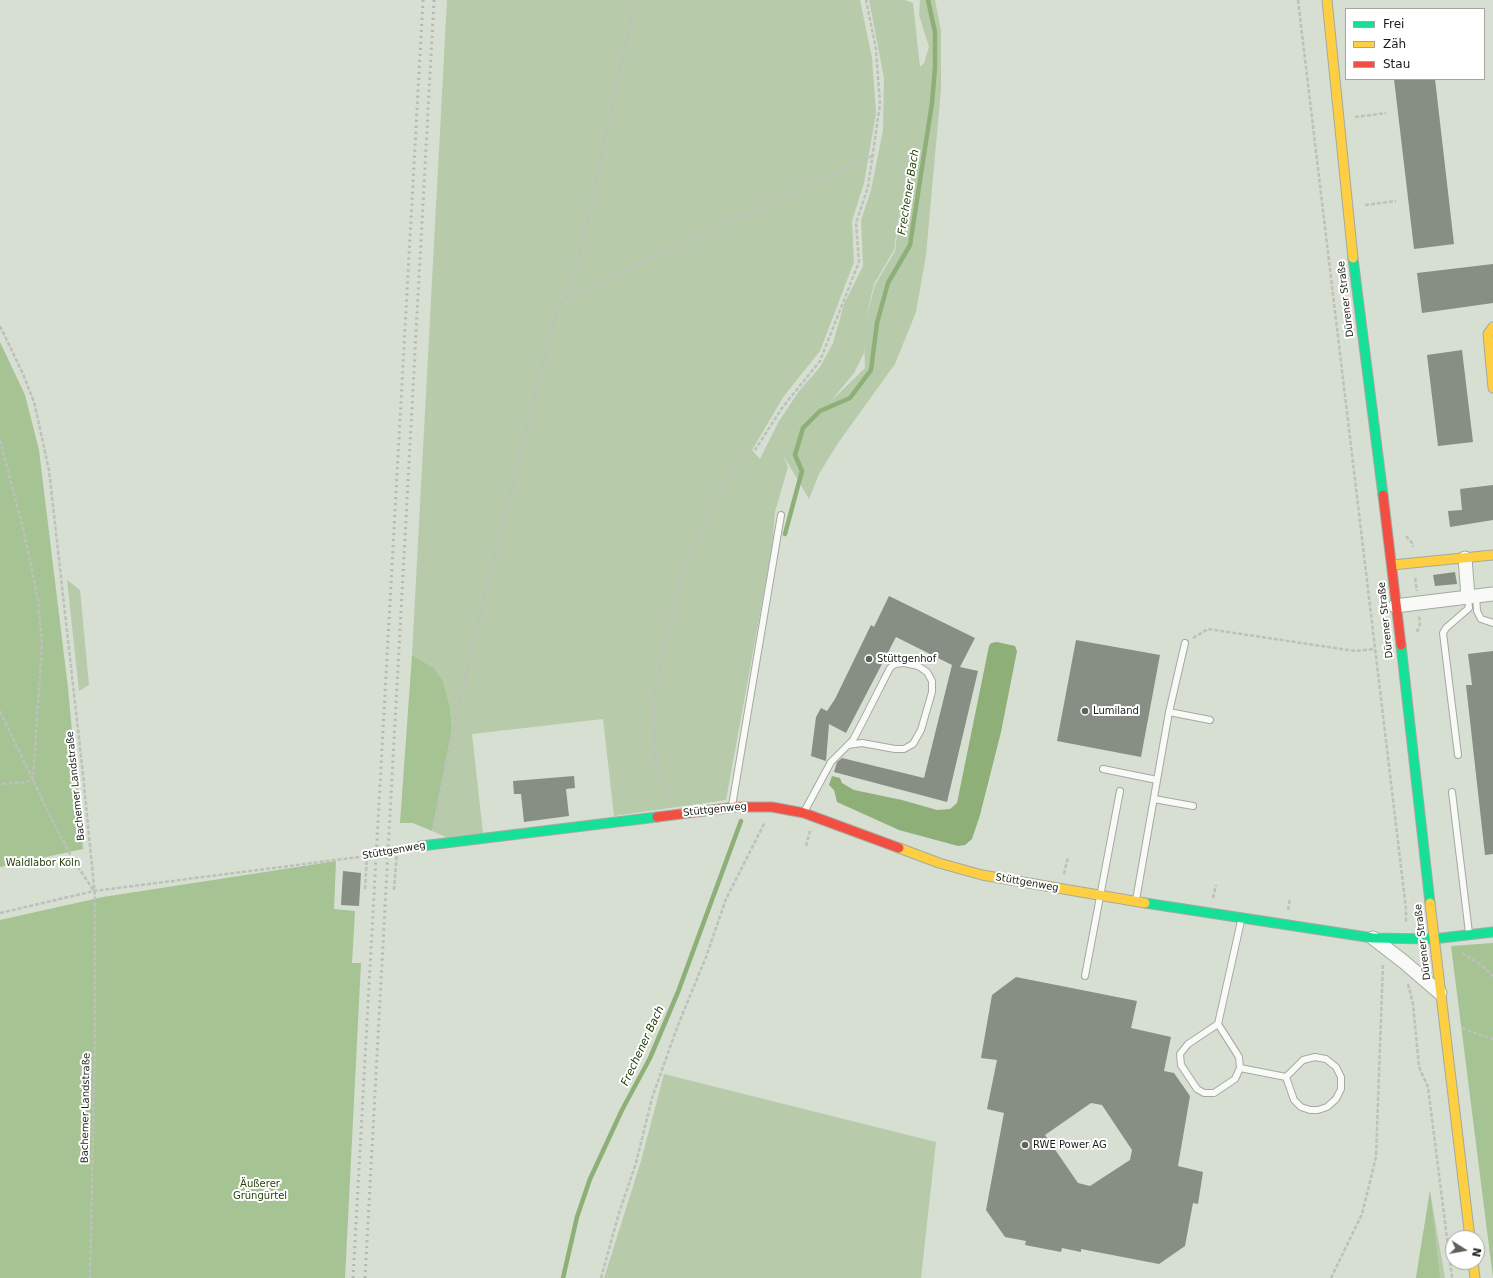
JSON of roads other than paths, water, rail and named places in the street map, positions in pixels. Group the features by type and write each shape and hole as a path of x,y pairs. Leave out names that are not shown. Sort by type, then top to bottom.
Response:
{"street":[{"name":"Dürener Straße","path":"1327,0 1356,292 1392,565 1395,606 1433,939 1469,1230"},
{"path":"1493,327 1488,334 1488,342 1493,388"},
{"path":"1392,565 1493,555"},
{"path":"1465,558 1472,596"},
{"path":"1395,606 1493,594"},
{"name":"Stüttgenweg","path":"421,846 738,807 772,807 804,813 939,863 982,875 1242,919 1373,938 1433,939 1493,932"},
{"name":"Stüttgenweg","path":"1373,938 1440,993"}],"lane":[{"path":"738,807 781,515"},
{"path":"1472,596 1481,619 1493,623"},
{"path":"1458,755 1443,633 1446,628 1469,608 1472,596"},
{"path":"1136,901 1169,712 1185,643"},
{"path":"804,813 831,762 848,745 862,723 890,668 895,664 904,663 918,666 927,672 932,681 932,692 921,730 913,744 904,749 895,749 862,743 848,745"},
{"path":"1169,712 1210,720"},
{"path":"1103,770 1157,780"},
{"path":"1085,976 1120,791"},
{"path":"1452,792 1469,934"},
{"path":"1154,799 1193,806"},
{"path":"1218,1024 1239,1056 1240,1068 1235,1079 1214,1093 1204,1093 1197,1090 1181,1066 1180,1054 1188,1044 1218,1024 1242,919"},
{"path":"1315,1057 1326,1059 1336,1067 1341,1077 1341,1089 1336,1100 1327,1107 1318,1110 1310,1110 1301,1107 1294,1100 1286,1077 1303,1060 1315,1057"},
{"path":"1240,1068 1286,1077"}],"waterway":[{"name":"Frechener Bach","path":"785,534 802,471 795,455 803,428 820,411 850,398 871,370 877,323 888,283 910,245 932,103 935,67 935,32 928,0"},
{"name":"Frechener Bach","path":"563,1278 577,1217 590,1179 622,1110 650,1058 678,992 741,821"}],"railway":[{"path":"353,1278 423,0"},
{"path":"365,1278 434,0"}],"place":[{"name":"Stüttgenhof","path":"869,659"},
{"name":"Lumiland","path":"1085,711"},
{"name":"RWE Power AG","path":"1025,1145"}],"park label":[{"name":"Waldlabor Köln","path":"43,863"},
{"name":"Äußerer Grüngürtel","path":"260,1190"}]}
